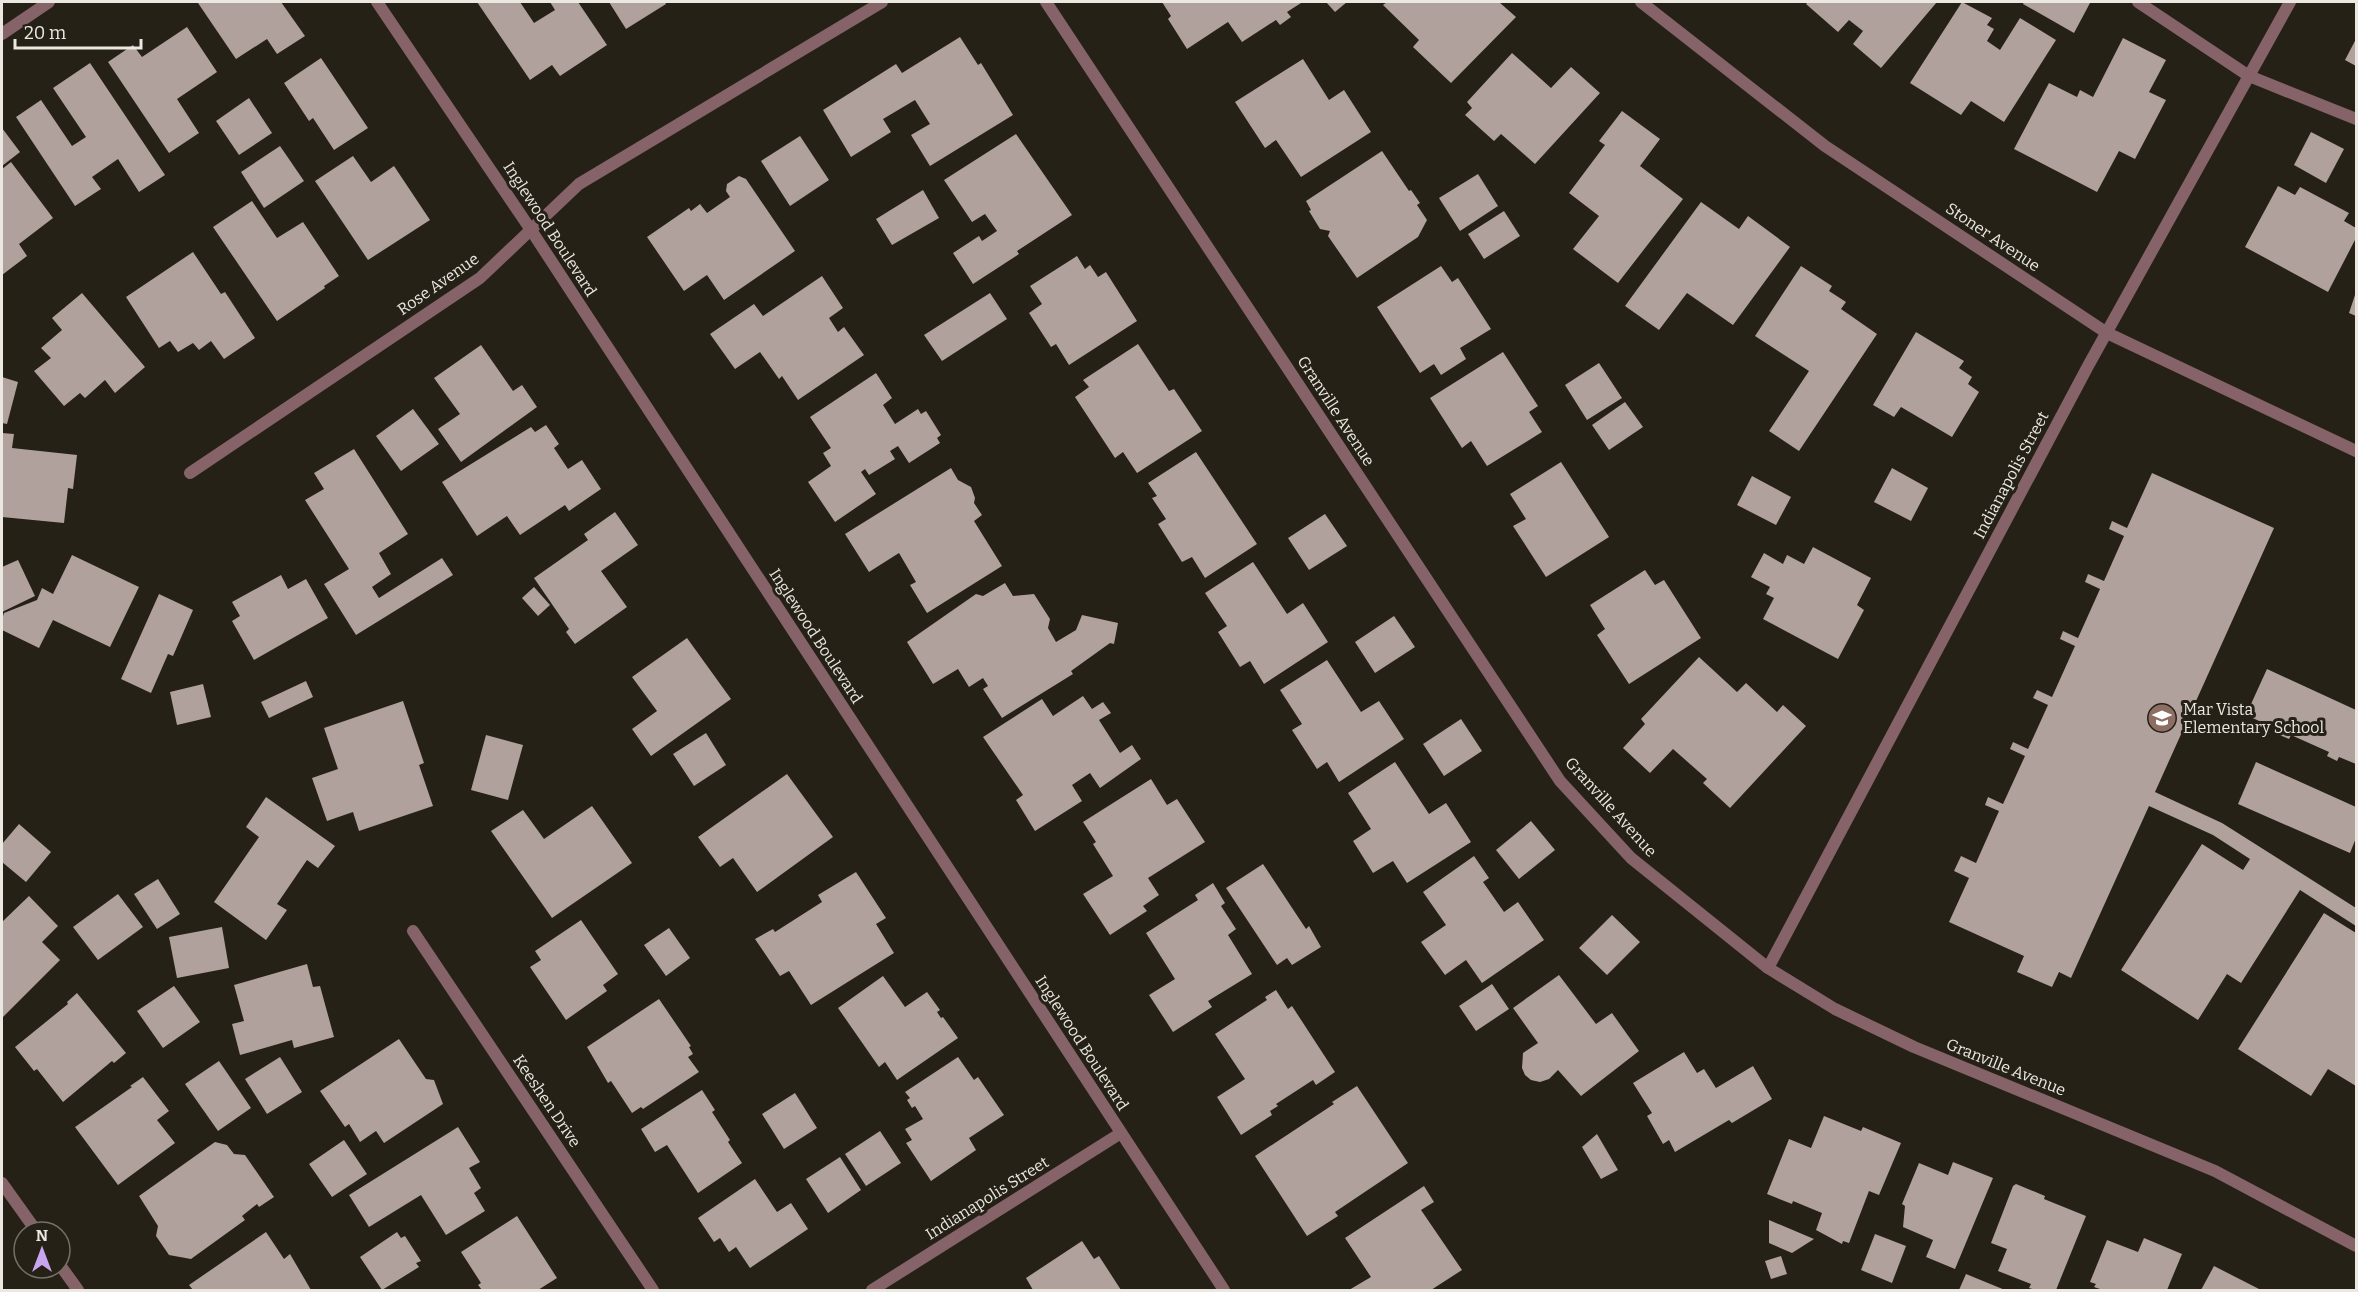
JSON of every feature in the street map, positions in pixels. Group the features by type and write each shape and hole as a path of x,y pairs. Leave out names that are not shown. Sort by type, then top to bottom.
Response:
{"street":[{"path":"2,34 49,2"},
{"name":"Inglewood Boulevard","path":"377,2 531,230 1224,1290"},
{"name":"Rose Avenue","path":"190,473 480,278 579,184 882,2"},
{"name":"Granville Avenue","path":"1046,2 1560,781 1631,858 1767,968 1835,1009 1914,1047 2215,1171 2356,1246"},
{"name":"Stoner Avenue","path":"1641,2 1825,146 2107,333 2356,451"},
{"path":"2138,2 2249,76 2356,119"},
{"name":"Indianapolis Street","path":"1767,968 2107,333 2290,2"},
{"name":"Keeshen Drive","path":"413,931 653,1290"},
{"name":"Indianapolis Street","path":"872,1290 1120,1133"},
{"path":"2,1183 28,1220"}],"building":[{"path":"281,2 305,36 277,54 267,39 236,59 198,3"},
{"path":"477,2 520,2 534,23 555,10 550,2 578,2 607,45 560,76 552,65 530,80"},
{"path":"609,2 665,2 666,4 626,29"},
{"path":"1162,2 1301,3 1287,12 1291,17 1280,25 1276,20 1242,42 1228,22 1187,49 1168,19 1171,16"},
{"path":"1326,2 1347,2 1335,12"},
{"path":"1387,2 1499,2 1516,17 1451,83 1413,47 1419,40 1383,5"},
{"path":"1808,2 1937,2 1881,68 1853,44 1863,31 1849,20 1838,32 1806,4"},
{"path":"1962,2 1992,18 1987,25 1994,29 1987,41 2000,50 2020,18 2056,40 2004,122 1971,101 1961,115 1910,83"},
{"path":"2024,2 2090,3 2074,33 2023,4"},
{"path":"187,27 217,72 177,99 199,133 169,153 108,62 133,45 142,57"},
{"path":"960,37 978,65 981,63 1013,115 930,166 911,135 930,124 915,100 883,119 891,132 851,157 823,110 896,64 902,73"},
{"path":"2123,38 2166,60 2149,92 2166,100 2135,159 2119,151 2097,192 2014,149 2049,83 2077,97 2080,90 2093,97"},
{"path":"2356,39 2356,66 2345,60"},
{"path":"1512,53 1551,88 1571,67 1600,93 1535,164 1501,134 1494,141 1465,115 1472,108 1467,102"},
{"path":"321,58 368,128 334,150 313,118 309,121 284,83"},
{"path":"1303,59 1329,100 1344,90 1371,132 1301,177 1276,140 1265,148 1235,102"},
{"path":"90,63 165,175 139,192 118,159 92,177 101,189 75,206 16,117 41,100 72,146 86,137 53,88"},
{"path":"249,98 272,133 239,155 216,121"},
{"path":"1622,111 1660,139 1640,166 1683,199 1618,283 1573,249 1599,216 1569,193 1605,145 1599,141"},
{"path":"2,128 20,152 2,166"},
{"path":"2311,132 2344,149 2326,183 2294,165"},
{"path":"1016,134 1072,215 1017,251 1019,254 973,284 953,253 979,236 982,241 997,231 985,214 972,222 944,180"},
{"path":"800,136 829,180 790,206 761,161"},
{"path":"280,146 304,181 264,208 241,172"},
{"path":"1382,151 1409,191 1411,190 1420,203 1417,205 1427,220 1418,237 1357,278 1328,236 1330,231 1320,229 1306,201"},
{"path":"353,156 371,182 394,166 430,220 368,260 315,181"},
{"path":"11,162 53,218 19,244 27,256 2,275 2,169"},
{"path":"1478,174 1498,206 1460,231 1439,198"},
{"path":"739,176 746,179 795,251 724,300 707,275 684,291 647,237 689,208 691,211 700,204 707,213 730,197 726,191 727,184"},
{"path":"2278,186 2295,195 2300,187 2349,213 2344,221 2356,228 2356,238 2328,292 2245,247"},
{"path":"923,190 939,218 892,245 876,219"},
{"path":"252,201 277,238 303,222 339,276 277,321 213,227"},
{"path":"1701,202 1739,229 1748,216 1790,247 1733,325 1687,293 1659,330 1625,306"},
{"path":"1504,211 1520,236 1484,259 1468,234"},
{"path":"193,252 221,294 225,292 255,338 224,359 211,341 199,350 193,343 178,352 170,341 159,348 126,297"},
{"path":"1077,256 1085,269 1090,265 1098,277 1106,272 1137,321 1069,365 1056,344 1051,347 1029,313 1042,304 1030,286"},
{"path":"1441,266 1452,282 1458,278 1491,329 1460,348 1466,359 1441,375 1434,364 1420,373 1377,307"},
{"path":"1801,266 1832,286 1829,291 1846,302 1841,309 1877,334 1799,451 1769,431 1809,371 1755,336"},
{"path":"822,276 843,308 829,318 838,332 844,327 864,355 798,400 782,376 779,379 760,352 735,369 710,334 754,304 763,316"},
{"path":"2356,292 2356,316 2349,313"},
{"path":"82,293 145,367 115,393 105,380 85,398 80,393 64,406 34,371 51,358 41,348 62,330 52,318"},
{"path":"990,293 1007,319 942,361 924,335"},
{"path":"1916,332 1964,361 1959,368 1972,377 1968,384 1979,392 1952,437 1901,407 1894,417 1873,405"},
{"path":"1138,344 1169,391 1174,389 1202,431 1137,473 1123,452 1115,458 1075,397 1089,387 1083,380"},
{"path":"481,345 513,391 522,385 537,407 461,462 438,429 460,414 434,378"},
{"path":"1503,352 1538,406 1529,412 1542,432 1487,466 1471,441 1462,448 1430,398"},
{"path":"1599,363 1622,398 1587,420 1565,385"},
{"path":"876,373 892,398 883,405 895,424 918,409 921,414 926,411 941,435 937,438 940,443 909,463 898,446 890,451 895,459 869,475 865,469 861,472 876,494 835,522 808,482 831,466 823,453 831,448 810,417"},
{"path":"2,377 18,382 7,424 2,423"},
{"path":"1625,402 1643,427 1609,450 1592,425"},
{"path":"413,409 439,444 401,471 376,436"},
{"path":"546,425 559,444 554,448 568,469 582,460 601,489 569,511 565,505 520,535 507,516 477,536 442,482 531,427 535,432"},
{"path":"2,433 14,434 12,448 77,455 73,489 68,488 64,523 2,517"},
{"path":"354,449 408,534 379,553 391,574 372,587 379,598 442,558 453,575 356,635 324,584 349,569 305,500 324,489 314,473"},
{"path":"1196,452 1257,544 1205,578 1192,557 1182,562 1158,524 1166,519 1152,498 1157,496 1148,483"},
{"path":"1561,462 1609,537 1546,577 1513,526 1526,519 1510,494"},
{"path":"951,468 958,480 971,487 975,498 974,503 982,515 974,521 1002,566 927,613 910,585 916,582 899,553 869,572 845,534"},
{"path":"1892,468 1928,488 1911,521 1874,502"},
{"path":"2152,473 2274,528 2155,792 2222,823 2356,908 2356,926 2300,890 2241,983 2227,974 2198,1020 2121,970 2202,844 2243,870 2250,859 2213,835 2149,806 2071,978 2059,972 2052,987 2017,972 2024,956 1949,922 1969,878 1954,871 1961,856 1976,863 1999,811 1985,805 1988,797 2003,804 2025,756 2010,749 2013,742 2028,749 2048,705 2033,698 2037,690 2052,697 2075,646 2060,639 2063,631 2078,638 2100,589 2085,582 2088,574 2104,581 2124,536 2109,529 2112,521 2127,528"},
{"path":"1752,476 1791,497 1776,525 1737,505"},
{"path":"615,512 638,545 601,571 627,607 575,644 566,632 569,629 534,578 588,540 584,534"},
{"path":"1325,514 1347,546 1309,570 1288,538"},
{"path":"1813,547 1871,578 1857,605 1864,610 1838,659 1763,619 1774,598 1766,594 1770,587 1751,577 1764,553 1783,564 1787,555 1804,564"},
{"path":"72,555 139,587 110,647 53,620 39,648 2,630 4,613 37,600 42,588 53,594"},
{"path":"18,560 35,596 2,612 2,567"},
{"path":"1253,562 1287,614 1303,603 1328,642 1264,684 1250,661 1240,667 1218,632 1227,626 1205,593"},
{"path":"1645,570 1655,585 1664,580 1701,638 1629,684 1597,635 1605,629 1590,605"},
{"path":"281,575 288,589 306,579 328,618 254,660 232,621 240,616 232,602"},
{"path":"1005,583 1013,596 1034,594 1050,619 1048,628 1056,642 1076,630 1082,615 1118,623 1114,644 1110,643 1071,671 1073,674 1002,718 983,689 988,686 983,678 969,687 958,669 933,684 907,642 976,594 983,596"},
{"path":"534,587 550,605 538,616 522,598"},
{"path":"159,594 193,610 173,656 168,654 151,693 121,679"},
{"path":"1394,616 1415,647 1375,673 1355,642"},
{"path":"687,638 731,699 651,756 632,729 657,711 632,677"},
{"path":"1699,657 1737,692 1746,683 1777,712 1783,705 1806,726 1730,808 1703,783 1707,779 1673,749 1650,773 1623,748 1645,724 1641,719"},
{"path":"1327,660 1361,712 1379,701 1404,739 1339,782 1327,762 1317,769 1292,730 1302,724 1280,690"},
{"path":"2267,669 2356,710 2356,764 2339,757 2337,761 2327,756 2329,752 2291,735 2289,739 2277,734 2279,730 2246,715"},
{"path":"306,681 313,697 269,718 261,702"},
{"path":"203,684 211,717 177,725 170,692"},
{"path":"1083,696 1092,709 1103,702 1111,713 1099,720 1120,753 1132,745 1141,759 1100,788 1090,773 1072,785 1082,801 1035,831 1016,800 1023,795 983,737 1042,699 1053,716"},
{"path":"403,701 424,763 419,765 433,806 359,831 353,812 327,821 312,778 338,769 324,728"},
{"path":"1461,719 1482,751 1444,776 1423,744"},
{"path":"706,733 726,765 694,786 673,754"},
{"path":"486,735 523,745 508,800 471,790"},
{"path":"1395,762 1429,814 1446,803 1471,842 1407,883 1393,861 1373,873 1353,841 1371,829 1348,793"},
{"path":"2256,762 2356,807 2356,838 2350,853 2238,804"},
{"path":"787,774 833,837 757,892 733,858 720,867 698,837"},
{"path":"1151,779 1167,805 1177,799 1205,842 1148,878 1159,895 1143,906 1147,911 1110,935 1083,894 1113,876 1093,844 1096,842 1083,822"},
{"path":"266,797 335,846 318,868 307,860 277,904 287,910 266,940 214,902 259,837 246,827"},
{"path":"592,806 632,863 552,918 491,831 523,810 544,839"},
{"path":"1531,821 1555,850 1519,879 1496,850"},
{"path":"19,824 51,852 26,882 2,862 2,844"},
{"path":"1474,856 1489,878 1483,882 1504,912 1518,902 1544,940 1482,983 1466,960 1445,975 1421,942 1446,925 1423,892"},
{"path":"1263,864 1306,929 1309,926 1321,947 1292,965 1287,958 1277,965 1226,888"},
{"path":"856,872 886,918 876,924 894,953 811,1005 789,971 780,976 755,939 773,929 775,932 822,902 818,895"},
{"path":"158,879 180,914 157,929 134,894"},
{"path":"1213,883 1225,903 1221,906 1236,929 1228,935 1252,974 1208,1001 1212,1007 1173,1032 1149,995 1175,979 1146,933 1198,900 1195,895"},
{"path":"118,894 143,927 98,960 73,927"},
{"path":"29,896 58,926 42,942 60,960 2,1018 2,922"},
{"path":"2324,913 2356,933 2356,1086 2328,1069 2311,1096 2238,1049"},
{"path":"1612,915 1640,942 1607,975 1579,948"},
{"path":"581,920 618,974 603,985 607,991 566,1020 530,967 541,960 535,951"},
{"path":"222,927 229,968 177,978 169,937"},
{"path":"669,928 690,958 666,976 644,945"},
{"path":"307,964 313,987 320,986 334,1037 294,1048 292,1040 240,1055 232,1024 244,1021 234,985"},
{"path":"1559,975 1596,1024 1612,1013 1639,1051 1581,1096 1558,1070 1549,1079 1540,1082 1531,1080 1522,1068 1523,1053 1538,1043 1513,1008"},
{"path":"883,976 905,1007 927,992 940,1010 937,1012 941,1018 943,1017 958,1038 897,1080 885,1062 879,1067 838,1008"},
{"path":"1492,984 1509,1009 1476,1031 1459,1006"},
{"path":"174,986 200,1022 163,1048 137,1011"},
{"path":"1276,990 1288,1009 1292,1006 1335,1072 1316,1085 1313,1080 1276,1104 1278,1106 1270,1111 1272,1115 1241,1135 1217,1097 1245,1079 1215,1034 1267,1000 1265,997"},
{"path":"77,993 126,1053 114,1063 112,1061 63,1102 37,1069 34,1071 15,1047 68,1004 67,1002"},
{"path":"659,999 691,1046 689,1047 693,1054 688,1057 699,1072 643,1109 641,1107 632,1113 611,1081 608,1083 587,1047"},
{"path":"399,1039 426,1079 434,1080 443,1104 384,1143 376,1131 360,1142 349,1124 345,1127 320,1091"},
{"path":"1684,1052 1697,1073 1704,1069 1716,1088 1753,1066 1772,1099 1732,1123 1729,1120 1675,1152 1669,1140 1663,1144 1647,1116 1652,1113 1633,1083"},
{"path":"280,1057 302,1092 267,1114 245,1079"},
{"path":"958,1057 974,1080 978,1077 1004,1115 969,1138 976,1150 931,1181 906,1143 912,1140 905,1129 923,1119 915,1106 912,1108 907,1100 910,1098 905,1092"},
{"path":"219,1061 251,1108 218,1131 185,1084"},
{"path":"143,1077 169,1111 157,1120 175,1143 118,1185 75,1127"},
{"path":"1357,1086 1408,1163 1335,1212 1338,1216 1307,1236 1255,1156 1334,1104 1332,1102"},
{"path":"702,1090 715,1110 712,1112 730,1140 728,1142 742,1163 698,1193 667,1145 655,1152 641,1129"},
{"path":"795,1093 817,1128 784,1149 762,1114"},
{"path":"1824,1116 1861,1131 1863,1127 1901,1143 1879,1195 1869,1191 1849,1243 1843,1241 1842,1244 1816,1230 1822,1213 1793,1201 1792,1204 1767,1194 1789,1139 1811,1148"},
{"path":"458,1127 480,1162 469,1168 481,1188 474,1193 485,1211 446,1235 421,1195 369,1227 349,1195"},
{"path":"880,1131 901,1163 866,1186 845,1154"},
{"path":"1597,1134 1618,1170 1601,1179 1582,1147"},
{"path":"344,1140 367,1174 332,1197 309,1164"},
{"path":"215,1142 227,1145 234,1154 245,1155 274,1197 259,1207 257,1204 242,1216 245,1220 191,1259 169,1255 156,1236 158,1226 139,1196"},
{"path":"840,1157 861,1190 828,1213 806,1179"},
{"path":"1953,1162 1993,1178 1955,1269 1926,1257 1933,1240 1903,1227 1905,1206 1902,1204 1919,1163 1948,1175"},
{"path":"755,1179 777,1212 791,1203 808,1229 750,1268 736,1247 729,1252 720,1238 714,1242 698,1218"},
{"path":"2016,1184 2045,1196 2044,1199 2086,1216 2056,1290 2029,1288 2031,1284 1998,1271 2007,1249 1991,1243 2013,1186"},
{"path":"1424,1186 1434,1202 1421,1210 1462,1270 1431,1290 1349,1290 1371,1277 1345,1238"},
{"path":"517,1216 557,1278 538,1290 482,1290 478,1285 481,1283 461,1252"},
{"path":"1769,1220 1814,1239 1792,1253 1769,1243"},
{"path":"266,1232 284,1259 290,1254 311,1290 193,1290 189,1285"},
{"path":"397,1232 401,1238 405,1236 421,1261 416,1263 419,1267 382,1290 360,1257"},
{"path":"1875,1234 1906,1246 1892,1283 1861,1270"},
{"path":"2144,1238 2182,1254 2167,1290 2103,1290 2094,1287 2096,1284 2090,1282 2107,1240 2138,1252"},
{"path":"1082,1241 1094,1259 1099,1256 1121,1290 1033,1290 1026,1278"},
{"path":"1781,1256 1787,1274 1771,1279 1765,1261"},
{"path":"2214,1266 2261,1290 2201,1290"},
{"path":"1966,1274 2005,1290 1959,1290"}],"place":[{"name":"Mar Vista Elementary School","path":"2162,718"}]}
